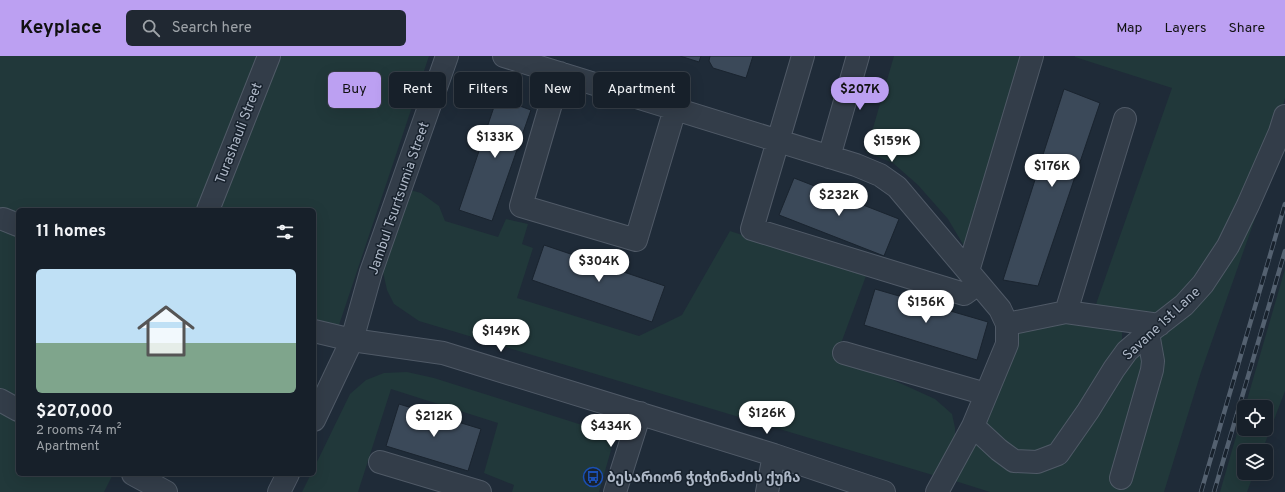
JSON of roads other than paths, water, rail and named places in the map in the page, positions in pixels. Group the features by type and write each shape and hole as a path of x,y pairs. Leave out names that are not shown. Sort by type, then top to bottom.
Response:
{"street":[{"name":"Turashauli Street","path":"209,208 269,56"},
{"name":"Jambul Tsurtsumia Street","path":"316,416 352,340 371,272 448,56"},
{"path":"504,56 557,72"},
{"path":"803,56 752,229 964,294 973,278 1032,56"},
{"path":"829,157 858,56"},
{"path":"585,81 856,165 880,175 897,187 1000,310 1007,324 1007,344 973,426 937,492"},
{"path":"550,108 521,206 636,240 675,109"},
{"name":"Savane 1st Lane","path":"973,426 999,450 1014,461 1037,462 1058,454 1127,351 1184,305 1203,284 1228,246 1251,199 1280,132 1285,116"},
{"path":"1066,312 1125,119"},
{"path":"1007,324 1066,312 1153,329 1152,370 1121,478"},
{"path":"316,331 352,340 443,353 774,455 884,492"},
{"path":"844,353 986,394"},
{"path":"0,400 16,409"},
{"path":"615,492 640,413"},
{"path":"767,492 774,455"},
{"path":"380,462 440,486 480,492"},
{"path":"137,476 166,492"},
{"path":"279,492 287,476"}],"railway":[{"path":"1201,492 1285,204"},
{"path":"1214,492 1285,251"}],"place":[{"name":"ბესარიონ ჭიჭინაძის ქუჩა","path":"593,477"}]}
